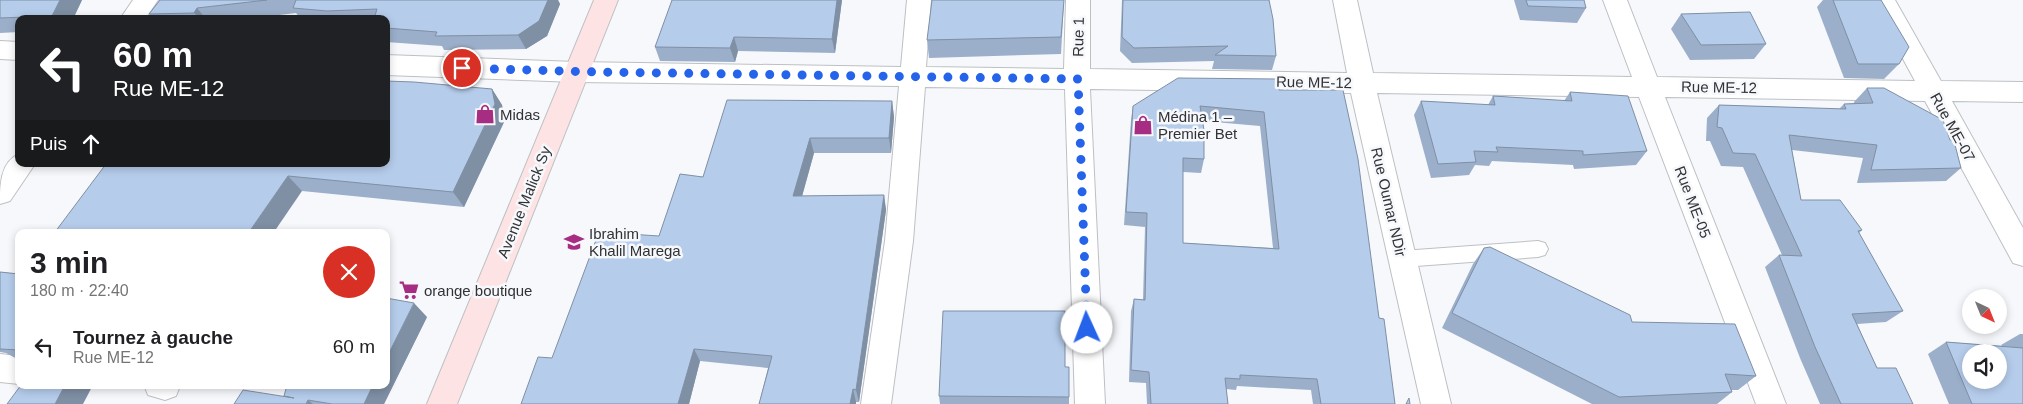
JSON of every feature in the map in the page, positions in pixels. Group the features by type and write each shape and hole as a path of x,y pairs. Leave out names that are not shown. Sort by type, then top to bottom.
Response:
{"main road":[{"name":"Avenue Malick Sy","path":"442,404 606,0"}],"street":[{"path":"135,15 146,0"},
{"path":"876,404 900,241 919,0"},
{"name":"Rue 1","path":"1078,0 1078,79 1090,404"},
{"name":"Rue Oumar NDir","path":"1345,0 1436,404"},
{"name":"Rue ME-05","path":"1615,0 1771,404"},
{"name":"Rue ME-07","path":"1883,0 2023,254"},
{"path":"0,50 15,51"},
{"name":"Rue ME-12","path":"390,65 576,72 2023,92"},
{"path":"0,193 20,167"},
{"path":"0,368 15,370"}],"lane":[{"path":"1402,259 1538,250"}],"building":[{"path":"0,0 60,0 52,15 15,15 15,17 0,18"},
{"path":"160,0 267,0 197,8 194,13 149,14"},
{"path":"296,0 548,0 539,21 518,35 435,36 437,32 390,28 390,15 375,15 377,9 327,11 293,8"},
{"path":"672,0 837,0 832,39 734,37 730,48 655,47"},
{"path":"932,0 1064,0 1061,37 927,40"},
{"path":"1123,0 1269,0 1273,19 1276,56 1215,55 1228,46 1134,48 1122,37"},
{"path":"1526,0 1584,0 1586,8 1528,6"},
{"path":"1833,0 1881,0 1909,47 1899,64 1858,64"},
{"path":"1750,12 1766,44 1701,45 1681,14"},
{"path":"1178,78 1278,79 1279,90 1343,90 1358,159 1379,318 1384,319 1395,404 1321,404 1317,379 1240,375 1240,379 1225,378 1228,404 1151,404 1149,372 1131,370 1134,299 1145,300 1147,213 1126,212 1133,106","holes":["1200,106 1264,112 1279,249 1183,243 1183,158 1204,159 1204,130"]},
{"path":"390,81 492,89 495,104 453,192 288,176 251,229 57,229 104,167 390,167"},
{"path":"1867,88 1884,88 1943,120 1950,140 1954,141 1961,168 1871,170 1877,145 1789,135 1801,200 1840,200 1862,230 1858,231 1903,311 1852,314 1877,368 1896,368 1913,404 1841,404 1815,347 1779,255 1802,256 1755,154 1733,153 1722,128 1717,127 1719,105 1846,109 1844,104 1873,103"},
{"path":"1570,92 1628,96 1647,151 1583,155 1583,151 1496,147 1498,152 1474,151 1476,162 1438,164 1421,101 1495,105 1493,96 1572,101"},
{"path":"727,100 892,101 889,138 810,138 793,196 884,195 856,390 853,389 850,404 759,404 772,356 694,349 678,404 521,404 538,357 552,358 599,232 659,236 680,174 703,177"},
{"path":"1490,247 1630,315 1632,322 1735,324 1756,376 1725,374 1732,392 1619,397 1452,313 1484,248"},
{"path":"0,272 15,274 15,350 0,349"},
{"path":"390,299 414,303 390,351"},
{"path":"943,311 1065,311 1065,367 1069,367 1069,397 939,396"},
{"path":"1946,342 1972,344 1962,344 1962,380"},
{"path":"2007,347 2023,348 2023,404 1972,404 1966,389 2007,389"},
{"path":"18,389 63,389 55,404 7,404"},
{"path":"286,389 371,389 364,404 332,404 308,400 306,404 234,404 243,390 294,398 284,396"}],"place":[{"name":"Midas","path":"485,114"},
{"name":"Médina 1 – Premier Bet","path":"1143,125"},
{"name":"Ibrahim Khalil Marega","path":"574,242"},
{"name":"orange boutique","path":"409,290"}],"route":[{"path":"462,68 596,72 1078,79 1087,328"}]}
